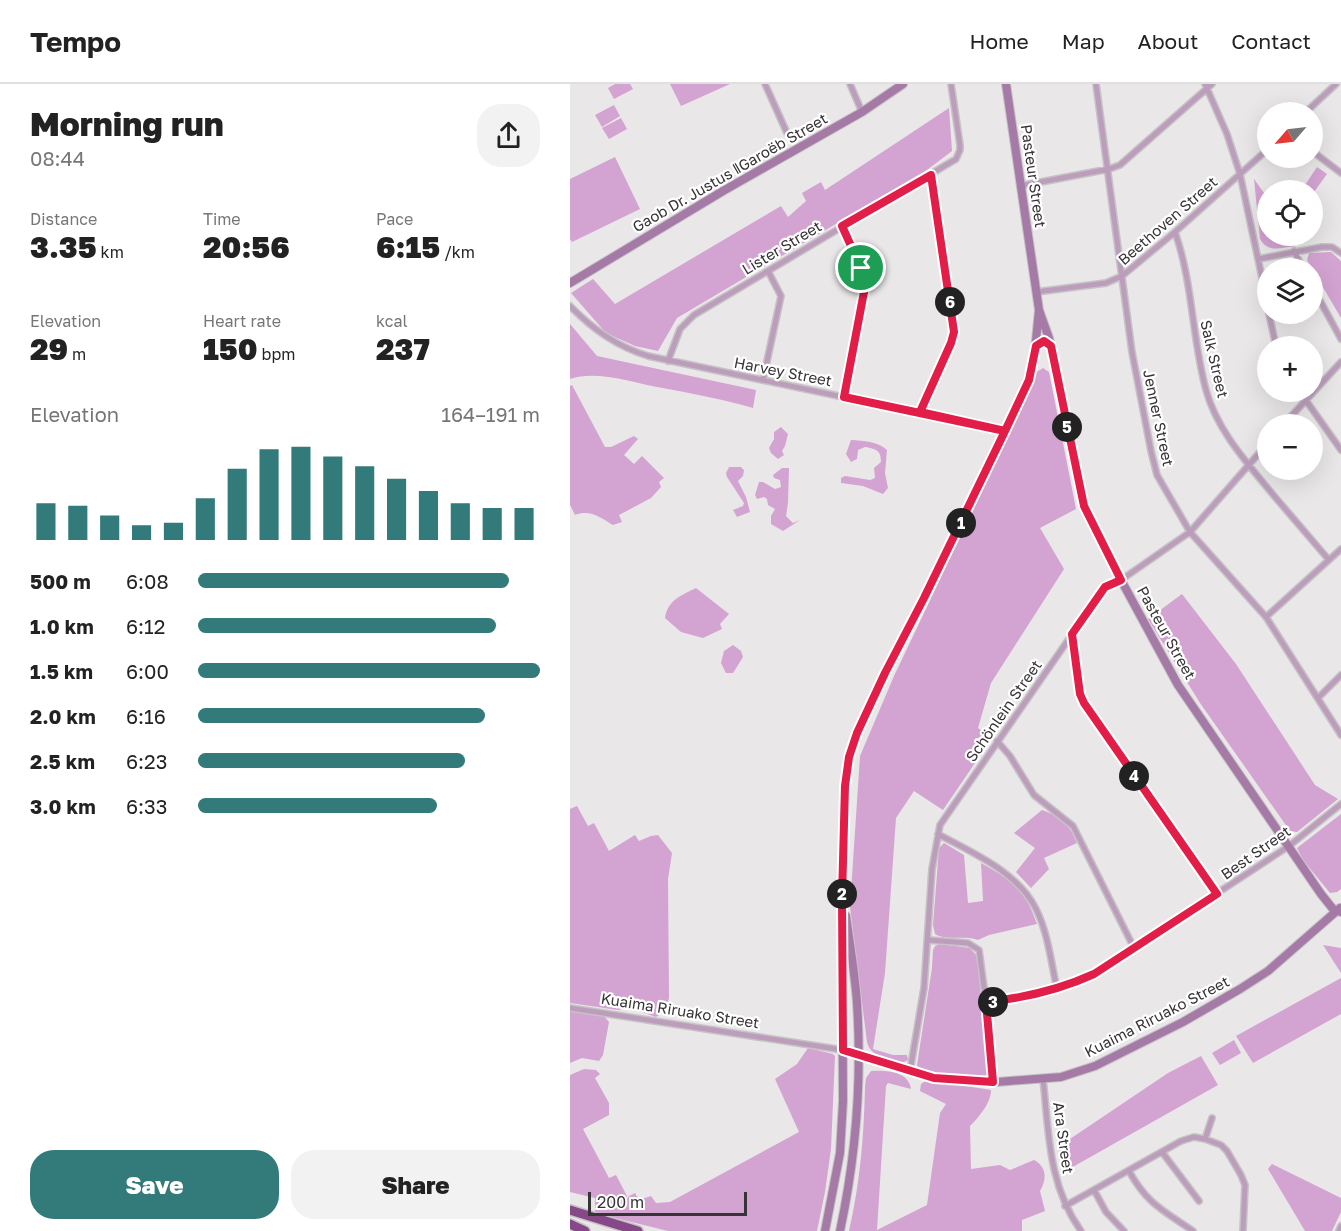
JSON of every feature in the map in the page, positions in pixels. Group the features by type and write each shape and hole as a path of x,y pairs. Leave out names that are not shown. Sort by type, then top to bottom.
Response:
{"highway":[{"path":"570,1210 638,1231"},
{"path":"570,1224 585,1231"}],"main road":[{"name":"Gaob Dr. Justus ǁGaroëb Street","path":"570,284 693,209 862,112 903,84"},
{"name":"Pasteur Street","path":"1006,84 1039,310 1051,346 1084,506 1121,580 1187,699 1321,894 1333,909 1340,910"},
{"path":"825,1231 840,1153 843,1101 842,898 845,786 849,757 863,719 1029,380 1036,346 1039,310"},
{"path":"1036,346 1044,341 1051,346"},
{"path":"840,1231 855,1140 858,1055 855,984 845,907 850,770 860,736 924,598"},
{"name":"Kuaima Riruako Street","path":"843,1050 947,1081 993,1082 1061,1077 1095,1066 1184,1022 1240,989 1268,971 1340,910"}],"street":[{"path":"765,84 787,133"},
{"path":"850,84 862,112"},
{"name":"Lister Street","path":"668,361 677,335 689,319 952,162 960,150 951,84"},
{"name":"Jenner Street","path":"1096,84 1132,352 1158,476 1190,532 1266,617 1341,735"},
{"path":"1020,186 1109,170 1120,165 1212,84"},
{"path":"1317,102 1336,84"},
{"path":"1206,87 1227,134 1240,174 1258,258"},
{"name":"Beethoven Street","path":"1036,292 1106,283 1122,276 1257,159"},
{"path":"1323,160 1341,173"},
{"path":"920,412 954,332 931,175"},
{"path":"842,226 861,268 864,285 860,318 844,397"},
{"name":"Salk Street","path":"1175,232 1207,392 1223,428 1248,465 1329,560"},
{"path":"1263,258 1332,247 1341,253"},
{"path":"1294,252 1297,258"},
{"path":"763,380 781,296 768,271"},
{"name":"Harvey Street","path":"570,306 589,325 615,343 668,361 1005,431"},
{"path":"1323,306 1341,339"},
{"path":"1323,381 1341,362"},
{"path":"1293,414 1303,402"},
{"path":"1306,402 1341,450"},
{"name":"Schönlein Street","path":"910,1071 924,988 932,869 938,834 946,816 1105,587 1121,580 1190,532 1257,455"},
{"path":"1266,617 1341,549"},
{"path":"1072,634 1077,680 1084,703 1217,894"},
{"path":"1318,698 1341,675"},
{"path":"997,741 1006,750 1034,795 1073,826 1134,948"},
{"name":"Best Street","path":"986,1002 1019,998 1057,989 1094,974 1289,846 1341,804"},
{"path":"938,834 1009,876 1025,892 1041,922 1057,989"},
{"path":"928,940 968,943 979,950 993,1082"},
{"name":"Kuaima Riruako Street","path":"570,1008 843,1050"},
{"name":"Ara Street","path":"1043,1079 1050,1153 1055,1176 1065,1206 1081,1231"},
{"path":"1205,1139 1212,1118"},
{"path":"1065,1206 1186,1139 1194,1137 1225,1148 1244,1180 1243,1231"},
{"path":"1162,1152 1199,1201"},
{"path":"1129,1171 1138,1187 1151,1202 1193,1231"},
{"path":"1094,1190 1107,1212 1124,1231"},
{"path":"1339,1231 1341,1226"}],"shaded area":[{"path":"615,84 630,84 633,89 614,99 608,88"},
{"path":"670,84 730,84 681,106"},
{"path":"614,105 620,116 602,127 595,115"},
{"path":"949,108 952,151 927,170 677,318 658,351 635,346 606,333 571,293 593,279 615,304 781,206 788,217 806,201 802,193 821,182 825,190"},
{"path":"621,118 627,129 609,139 602,128"},
{"path":"615,157 640,209 572,242 570,239 570,179"},
{"path":"1316,168 1327,174 1323,180 1308,180"},
{"path":"1254,179 1257,183 1257,209"},
{"path":"1267,246 1295,246 1280,248"},
{"path":"1331,252 1341,261 1341,318 1323,287 1323,258 1308,258 1309,253"},
{"path":"570,324 597,356 756,390 753,408 706,396 602,376 570,379"},
{"path":"1043,368 1049,372 1076,509 1040,528 1064,569 991,683 978,728 992,738 943,810 914,791 896,818 885,973 873,1049 893,1055 907,1055 908,1060 900,1064 876,1054 867,1042 850,907 860,756 894,676 1015,422 1035,373"},
{"path":"572,385 605,447 611,447 634,436 638,439 624,455 634,464 642,456 664,478 659,482 661,487 651,498 619,515 622,522 613,525 590,514 575,515 570,505 570,386"},
{"path":"781,427 788,434 782,451 784,455 778,459 769,448 774,439 774,432"},
{"path":"851,440 875,443 887,450 885,473 888,488 883,494 863,486 841,483 841,478 845,476 870,480 875,478 874,468 881,462 877,451 865,447 858,450 857,459 851,462 846,454"},
{"path":"729,467 741,467 744,470 743,476 738,481 750,512 737,517 733,510 743,506 744,503 727,477"},
{"path":"782,468 789,468 786,516 793,523 800,520 783,531 771,524 771,516 775,509 768,505 767,499 764,497 757,499 755,495 759,482 775,489 781,487 780,480 774,478 773,475"},
{"path":"696,588 729,614 720,624 722,629 703,638 681,632 665,618 672,603"},
{"path":"1182,594 1236,664 1315,785 1338,799 1297,832 1290,831 1200,703 1148,619"},
{"path":"733,645 741,651 743,657 733,673 726,673 721,663 724,651"},
{"path":"577,806 588,826 594,823 609,851 635,835 639,841 658,835 672,853 668,879 669,998 665,1011 656,1017 630,1008 618,1010 570,1003 570,809"},
{"path":"1042,810 1064,822 1077,843 1044,858 1049,869 1031,888 1016,872 1035,848 1014,833"},
{"path":"1341,814 1341,889 1330,893 1303,860 1297,848"},
{"path":"944,843 964,855 968,903 983,901 981,863 1016,887 1027,902 1037,924 989,935 978,940 935,934 933,925 939,848"},
{"path":"940,944 970,948 977,956 989,1073 986,1077 936,1073 919,1069 917,1065 933,950"},
{"path":"1323,945 1341,948 1341,973"},
{"path":"1341,978 1341,1014 1253,1063 1236,1036"},
{"path":"570,1011 603,1015 609,1022 603,1055 599,1061 582,1058 570,1063"},
{"path":"1234,1040 1241,1053 1220,1065 1212,1053"},
{"path":"808,1048 835,1056 831,1149 817,1231 668,1231 595,1213 595,1198 570,1192 570,1075 584,1069 596,1070 600,1074 595,1078 609,1103 609,1115 583,1129 609,1178 616,1175 627,1196 626,1200 635,1193 639,1200 651,1196 656,1203 670,1202 799,1132 775,1079 797,1064"},
{"path":"1201,1056 1218,1085 1062,1173 1058,1147 1168,1073"},
{"path":"871,1071 901,1075 906,1078 911,1089 888,1083 886,1086 877,1230 927,1205 940,1113 946,1104 920,1091 921,1084 927,1080 991,1090 987,1105 970,1126 971,1169 1000,1165 1010,1170 1034,1160 1041,1166 1044,1174 1044,1182 1040,1191 1045,1211 1022,1220 1022,1231 849,1231 861,1159 866,1078"},
{"path":"1272,1164 1341,1198 1341,1212 1332,1231 1305,1231 1268,1169"}],"route":[{"path":"861,268 842,226 931,175 954,332 920,412 1005,431 1029,380 1036,346 1044,341 1051,346 1084,506 1121,580 1114,581 1105,587 1072,634 1080,694 1217,894 1094,974 1075,983 1038,994 986,1002 993,1082 947,1081 843,1050 842,898 845,786 849,757 857,733 885,673 1005,431 844,397 864,292 861,268"}]}
